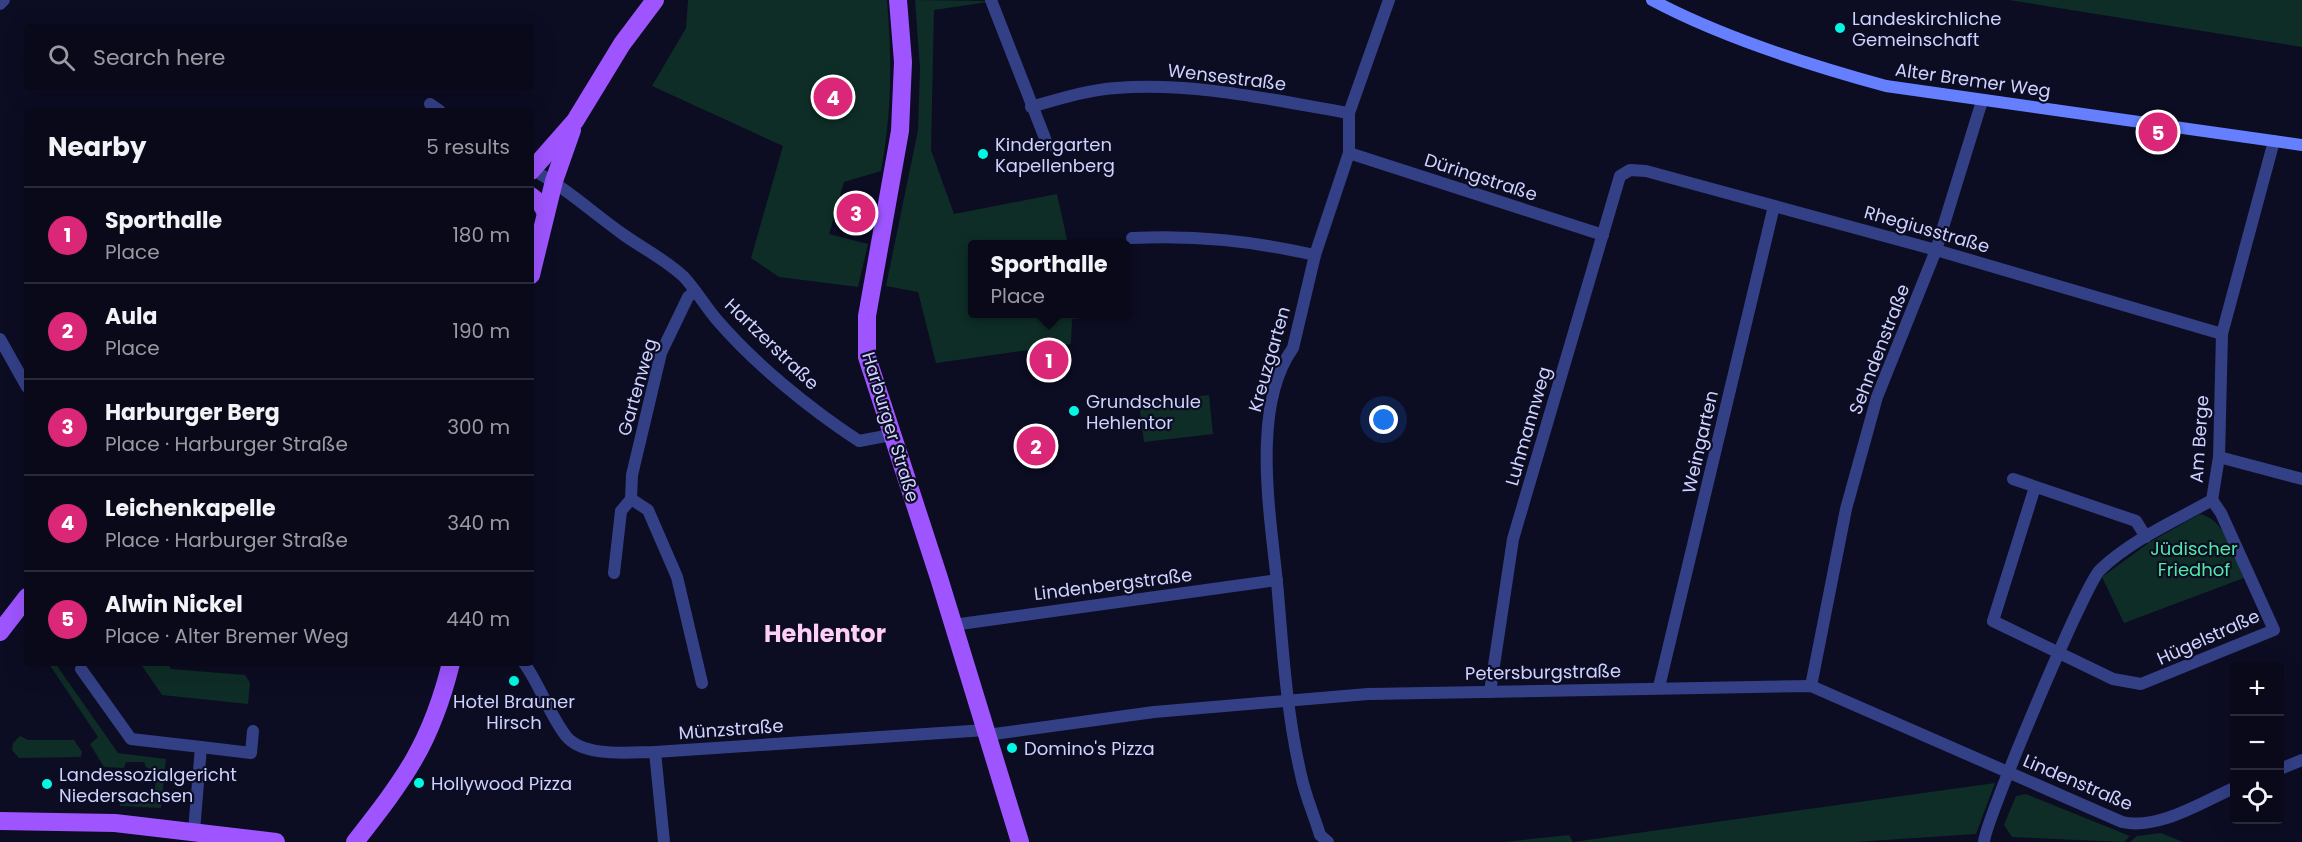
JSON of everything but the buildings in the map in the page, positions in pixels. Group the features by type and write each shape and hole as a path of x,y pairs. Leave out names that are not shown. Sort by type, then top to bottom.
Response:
{"main road":[{"path":"534,167 575,121 622,44 655,0"},
{"name":"Harburger Straße","path":"898,0 903,62 900,131 866,331 870,370 953,625 1020,842"},
{"path":"534,263 554,181 575,121"},
{"path":"534,198 541,204 546,213"},
{"path":"0,632 24,601"},
{"path":"355,842 415,761 437,714 451,666"},
{"path":"0,821 115,823 276,842"}],"street":[{"path":"0,4 4,0"},
{"path":"991,0 1048,146"},
{"name":"Kreuzgarten","path":"1328,842 1320,835 1301,776 1287,700 1266,467 1270,412 1286,358 1293,348 1315,255 1349,153 1349,113 1389,0"},
{"name":"Alter Bremer Weg","path":"1652,0 1688,18 1844,74 1886,86 2302,145"},
{"name":"Wensestraße","path":"1031,107 1076,94 1115,88 1167,86 1228,92 1349,113"},
{"name":"Sehndenstraße","path":"1811,686 1846,509 1877,397 1936,250 1982,101"},
{"name":"Am Berge","path":"2009,773 2060,652 2098,571 2146,537 2212,500 2219,457 2222,334 2274,141"},
{"name":"Düringstraße","path":"1349,153 1603,235"},
{"name":"Rhegiusstraße","path":"1620,176 1630,170 1646,171 1936,250 2222,334"},
{"name":"Hartzerstraße","path":"534,171 554,181 616,229 673,267 718,321 740,343 797,395 840,429 859,441 891,435"},
{"name":"Luhmannweg","path":"1490,692 1513,539 1620,176"},
{"name":"Weingarten","path":"1659,687 1774,206"},
{"path":"1132,238 1215,237 1265,244 1315,255"},
{"name":"Gartenweg","path":"614,573 621,511 631,499 632,475 661,353 688,297 695,291"},
{"path":"0,339 24,382"},
{"path":"2219,457 2302,479"},
{"path":"2013,479 2136,521 2146,537"},
{"path":"2035,487 1993,621 2060,652"},
{"path":"631,499 648,510 677,577 702,683"},
{"name":"Hügelstraße","path":"2060,652 2113,679 2141,684 2274,630 2221,513 2212,500"},
{"name":"Lindenbergstraße","path":"953,625 1277,580"},
{"name":"Münzstraße","path":"526,666 567,737 587,748 602,751 655,752 986,732"},
{"path":"81,669 131,740 251,753 253,731"},
{"name":"Petersburgstraße","path":"986,732 1154,712 1368,694 1811,686 2009,773"},
{"path":"194,831 201,747"},
{"path":"655,752 664,842"},
{"path":"2284,767 2302,760"},
{"path":"1984,842 2009,773"},
{"name":"Lindenstraße","path":"2009,773 2122,822 2138,826 2230,790"}],"green space":[{"path":"688,0 887,0 890,86 881,171 844,182 829,234 868,244 858,287 779,277 751,258 783,146 652,86 686,28"},
{"path":"915,0 995,1 934,10 931,150 954,214 1057,194 1067,240 968,240 968,318 1083,318 1072,319 1071,344 936,363 918,292 886,286 918,130 920,69"},
{"path":"2009,0 2302,0 2302,47"},
{"path":"1209,395 1213,434 1144,442 1139,403"},
{"name":"Jüdischer Friedhof","path":"2200,514 2216,523 2223,531 2244,578 2124,623 2102,577 2150,542"},
{"path":"50,666 57,666 118,753 166,759 161,808 120,806 119,796 154,796 157,773 146,767 144,762 126,762 124,768 104,767 90,744 98,737"},
{"path":"142,666 169,666 171,669 245,675 250,683 248,704 162,695"},
{"path":"20,736 28,740 74,740 82,752 81,757 19,758 12,750 13,743"},
{"path":"1995,783 1976,834 1855,842 1573,842"},
{"path":"2026,794 2130,836 2124,842 2012,837 2004,825 2016,796"},
{"path":"2161,833 2183,842 2130,842 2137,836"},
{"path":"1569,835 1573,842 1504,842"}],"place":[{"name":"Landeskirchliche Gemeinschaft","path":"1840,28"},
{"name":"Leichenkapelle","path":"833,97"},
{"name":"Alwin Nickel","path":"2158,132"},
{"name":"Kindergarten Kapellenberg","path":"983,154"},
{"name":"Harburger Berg","path":"856,213"},
{"name":"Sporthalle","path":"1049,360"},
{"name":"Grundschule Hehlentor","path":"1074,411"},
{"name":"Aula","path":"1036,446"},
{"name":"Hotel Brauner Hirsch","path":"514,681"},
{"name":"Domino's Pizza","path":"1012,748"},
{"name":"Hollywood Pizza","path":"419,783"},
{"name":"Landessozialgericht Niedersachsen","path":"47,784"}],"district":[{"name":"Hehlentor","path":"825,633"}]}
